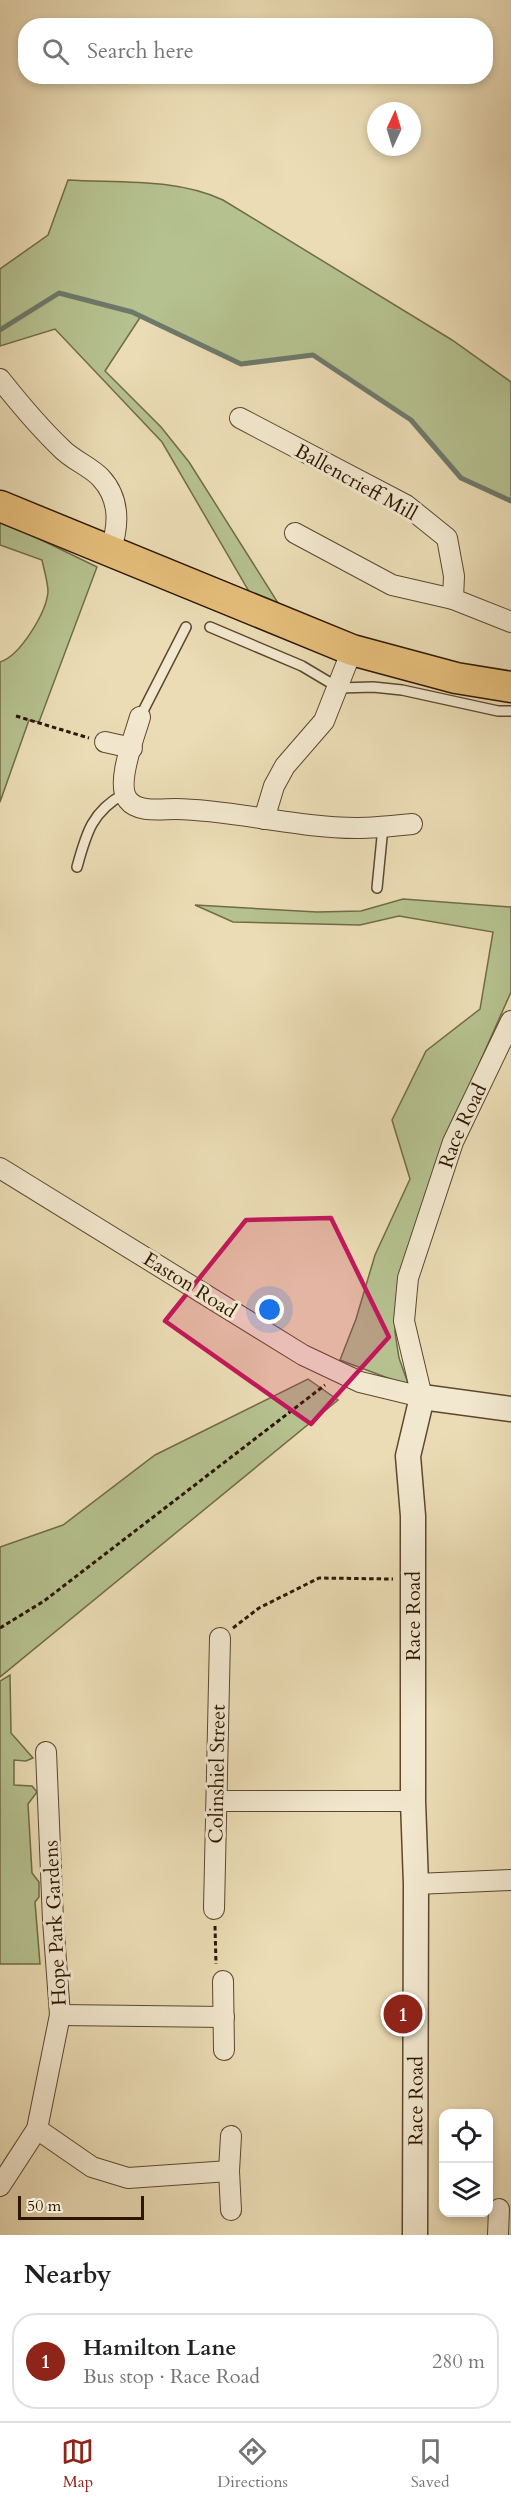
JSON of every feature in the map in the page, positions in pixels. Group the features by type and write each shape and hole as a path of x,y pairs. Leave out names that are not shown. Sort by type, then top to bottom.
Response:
{"main road":[{"path":"0,506 352,650 456,678 511,687"}],"street":[{"path":"0,380 51,439 67,454 101,478 113,499 118,514 117,531 110,552"},
{"name":"Ballencrieff Mill","path":"240,418 406,505 447,538 454,576 453,599"},
{"path":"295,533 392,585 453,599 511,622"},
{"path":"264,819 274,786 285,766 324,721 339,688 352,650"},
{"path":"140,717 123,778 124,794 138,808 194,809 310,825 383,827 412,824"},
{"path":"105,742 132,748"},
{"name":"Race Road","path":"416,2235 413,1516 408,1456 422,1397 404,1321 408,1278 453,1142 511,1021"},
{"name":"Easton Road","path":"0,1168 303,1354 360,1382 422,1397"},
{"path":"422,1397 511,1409"},
{"name":"Colinshiel Street","path":"214,1909 220,1638"},
{"name":"Hope Park Gardens","path":"0,2186 37,2128 60,2014 53,1920 46,1752"},
{"path":"217,1801 413,1801"},
{"path":"416,1884 511,1880"},
{"path":"223,1981 224,2050"},
{"path":"60,2014 224,2017"},
{"path":"37,2128 92,2167 128,2178 229,2171"},
{"path":"231,2136 229,2171 231,2210"},
{"path":"498,2235 499,2209"}],"lane":[{"path":"140,717 186,627"},
{"path":"210,627 302,666 339,688 372,687 402,690 498,711 511,711"},
{"path":"77,867 88,829 109,802 124,794"},
{"path":"377,888 383,827"}],"path":[{"path":"16,716 105,742"},
{"path":"1,1627 44,1600 340,1372"},
{"path":"220,1638 259,1608 319,1578 413,1579"},
{"path":"214,1909 217,1981 223,1981"}],"highlighted area":[{"path":"331,1218 389,1337 311,1424 165,1321 246,1220"}],"green space":[{"path":"68,180 166,185 205,193 223,200 452,340 511,382 511,501 461,478 411,420 313,355 241,364 141,316 105,371 161,427 189,462 280,606 258,607 162,442 55,329 0,346 0,269 48,235"},
{"path":"0,520 97,567 39,722 29,720 0,802 0,662 16,651 31,633 48,592 42,560 0,545"},
{"path":"403,899 511,907 511,992 464,1098 401,1270 395,1332 399,1358 409,1386 340,1360 356,1319 375,1255 410,1179 392,1120 426,1051 480,1009 493,932 399,916 360,925 233,922 195,905 317,912 361,911"},
{"path":"308,1379 338,1400 0,1677 0,1547 63,1525 155,1455"},
{"path":"10,1675 11,1733 33,1758 26,1761 14,1760 14,1785 32,1786 37,1792 28,1804 32,1873 39,1882 39,1897 35,1902 40,1964 0,1964 0,1681"}],"waterway":[{"path":"0,330 59,293 132,312 241,364 313,355 411,420 461,478 511,501"}],"place":[{"name":"Hamilton Lane","path":"403,2014"}]}
